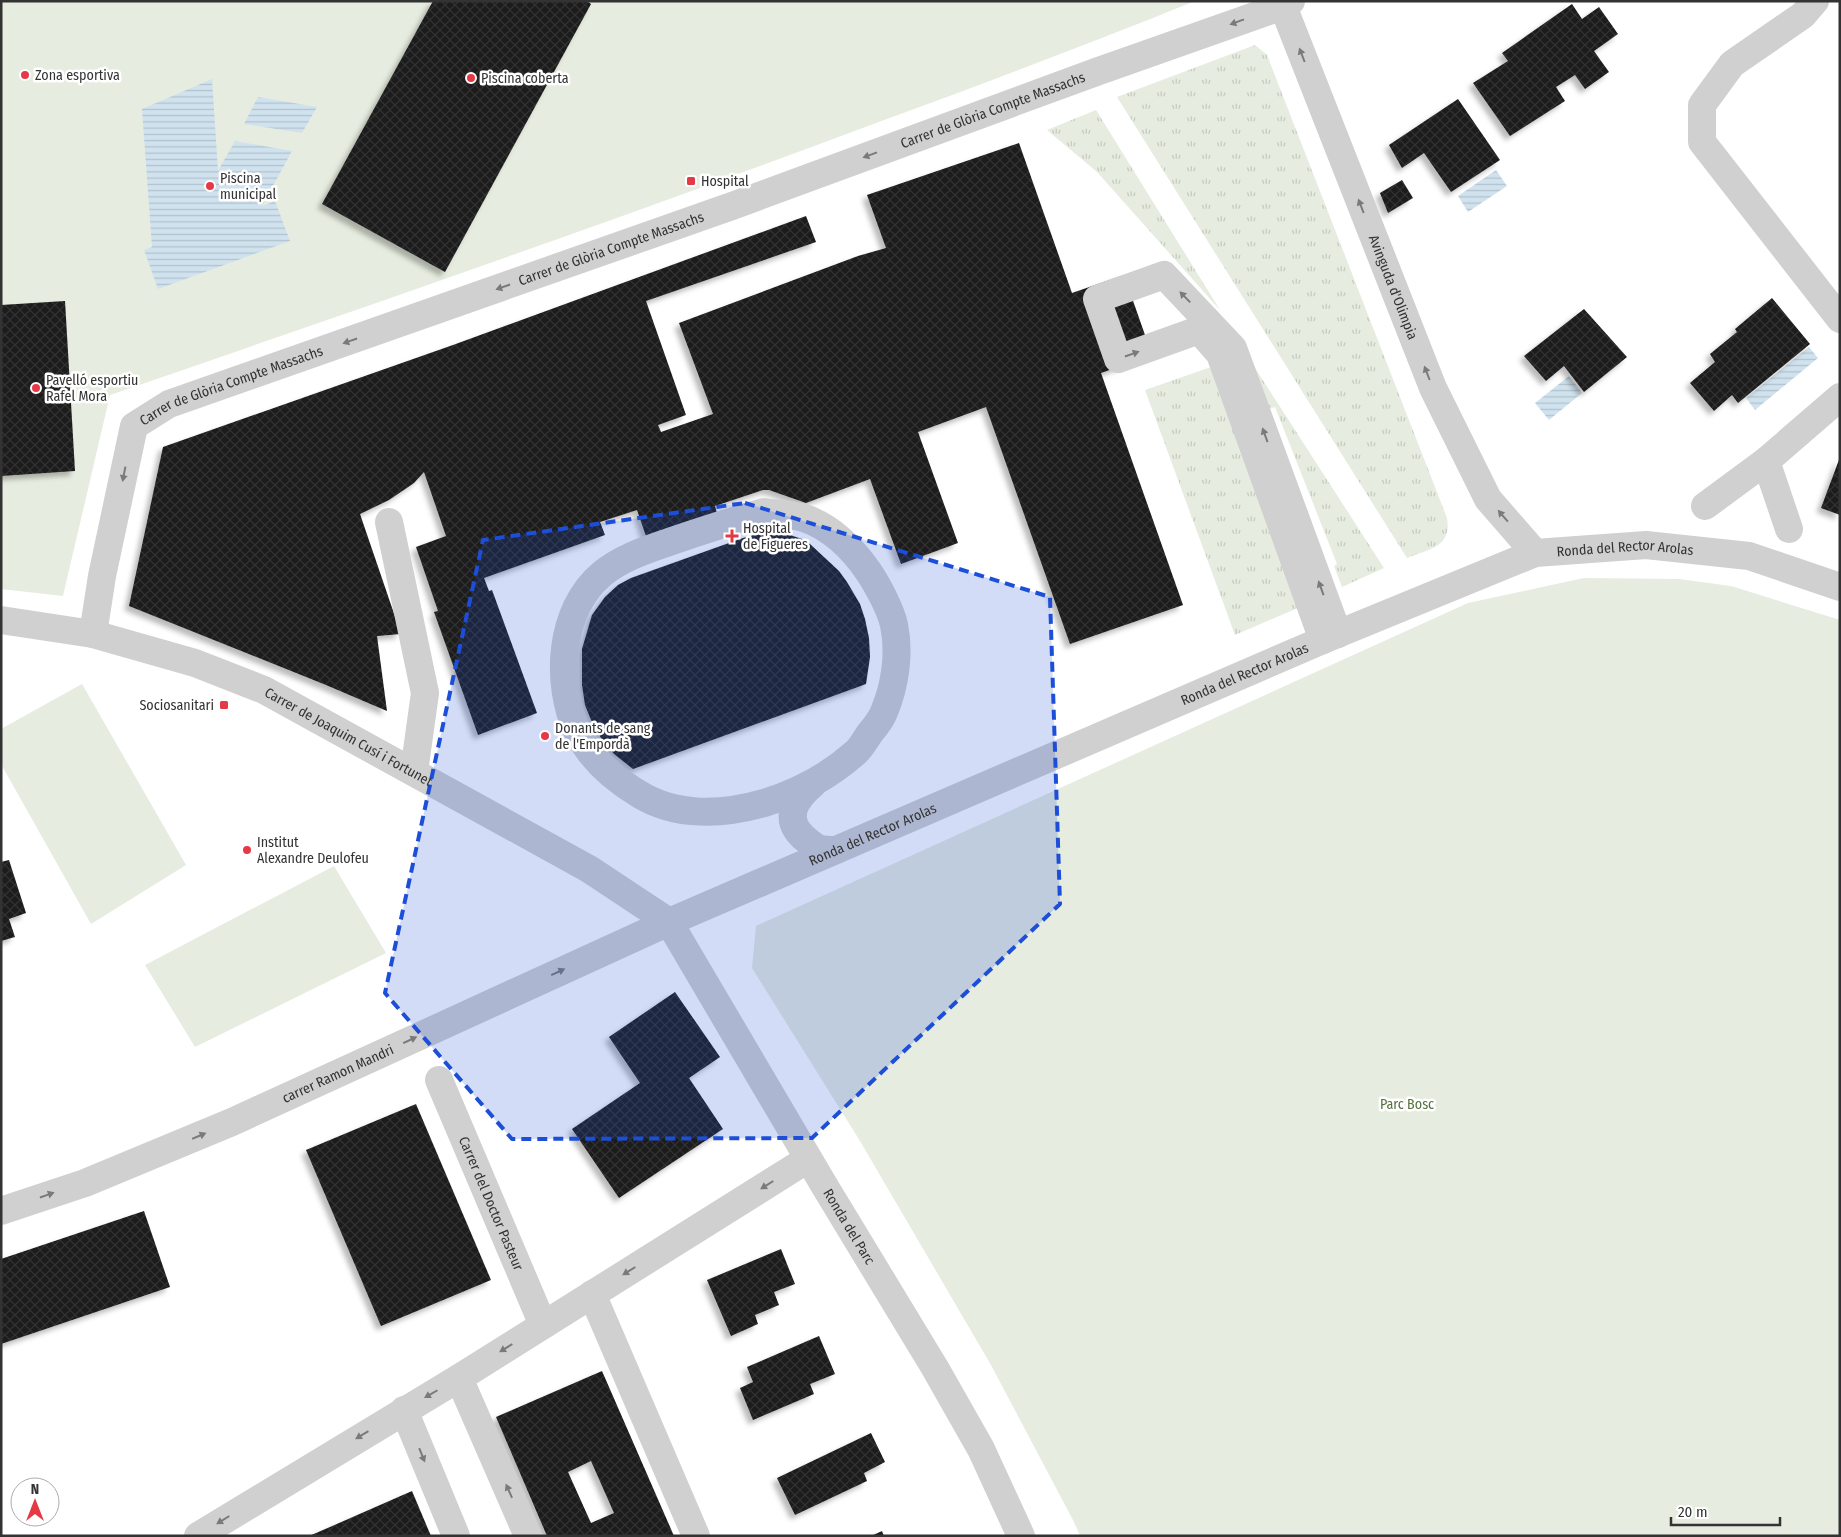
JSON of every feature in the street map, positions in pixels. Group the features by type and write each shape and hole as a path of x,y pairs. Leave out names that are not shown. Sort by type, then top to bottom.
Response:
{"street":[{"path":"1815,1 1803,15 1732,64 1702,106 1702,142 1840,319"},
{"name":"Avinguda d'Olimpia","path":"1287,4 1433,388 1488,499 1536,553"},
{"name":"Carrer de Glòria Compte Massachs","path":"93,634 102,576 134,426 169,404 717,211 1287,4"},
{"path":"1164,276 1233,348 1330,637 1220,354 1199,330 1118,359 1097,299 1164,276"},
{"path":"1705,506 1766,461 1840,397"},
{"path":"1766,461 1789,529"},
{"path":"815,782 777,799 741,810 719,812 691,811 661,806 622,784 606,770 586,746 577,731 569,708 565,680 566,643 570,622 589,586 618,562 644,551 721,524 764,512 806,518 824,528 847,545 863,563 876,583 894,623 896,670 884,714 857,752 804,791 795,803 792,812 793,824 797,831 813,845 820,849 836,850"},
{"path":"389,522 425,693 414,772"},
{"name":"Ronda del Rector Arolas","path":"669,922 1330,637 1536,553 1646,545 1749,556 1840,588"},
{"name":"Carrer de Joaquim Cusí i Fortunet","path":"1,620 93,634 195,662 264,690 589,869 669,922"},
{"path":"741,810 766,816 779,824 783,832 784,851 769,878"},
{"name":"Ronda del Parc","path":"669,922 981,1449 1021,1536"},
{"name":"carrer Ramon Mandri","path":"1,1211 85,1183 232,1122 669,922"},
{"name":"Carrer del Doctor Pasteur","path":"439,1080 543,1325"},
{"path":"198,1536 459,1378 808,1159"},
{"path":"592,1294 696,1536"},
{"path":"459,1378 528,1536"},
{"path":"404,1410 456,1536"}],"highlighted area":[{"path":"745,503 1050,597 1060,904 812,1138 512,1139 385,993 483,540"}],"green space":[{"path":"1,1 1195,1 996,79 590,228 110,395 63,596 1,589"},
{"path":"1255,45 1267,55 1447,518 1448,528 1446,535 1437,546 1407,558 1117,97"},
{"path":"1096,110 1220,310 1097,172 1047,130"},
{"path":"1244,351 1384,568 1342,587 1334,566 1337,564 1275,407 1269,409"},
{"path":"1214,366 1300,607 1235,635 1145,390"},
{"name":"Parc Bosc","path":"1584,578 1679,579 1731,586 1840,620 1840,1536 1080,1536 991,1365 860,1141 752,968 756,926 1468,603"},
{"path":"82,684 186,865 91,924 1,764 1,729"},
{"path":"334,866 386,953 195,1047 145,965"}],"water":[{"name":"Piscina municipal","path":"212,79 218,171 235,141 292,151 262,206 275,201 290,241 158,289 144,250 152,247 142,109"},
{"path":"258,97 317,107 302,133 244,124"},
{"path":"1496,170 1507,186 1468,212 1458,196"},
{"path":"1809,347 1818,358 1755,410 1746,398"},
{"path":"1569,376 1582,393 1549,420 1535,403"}],"building":[{"name":"Piscina coberta","path":"433,1 587,1 591,4 445,272 322,204"},
{"path":"1572,4 1582,19 1599,7 1618,34 1594,51 1609,72 1585,89 1575,75 1556,87 1565,101 1510,136 1473,83 1508,61 1502,53"},
{"path":"1458,99 1500,160 1451,192 1424,153 1402,168 1389,145"},
{"name":"Hospital de Figueres","path":"1019,143 1072,293 1124,275 1152,355 1101,373 1183,605 1070,644 986,407 918,432 958,543 901,564 870,479 806,503 769,490 763,490 715,506 718,517 648,542 637,510 600,522 605,535 484,578 489,591 492,590 537,713 478,735 434,612 438,611 416,547 446,536 424,472 414,483 389,500 360,514 401,634 377,636 387,711 129,606 163,447 453,345 806,216 816,242 646,301 686,415 658,425 661,432 713,414 679,323 858,256 886,248 867,195"},
{"path":"1402,180 1413,198 1388,213 1380,193"},
{"path":"1772,298 1810,344 1738,403 1732,395 1714,411 1690,383 1715,362 1710,354 1737,332 1735,329"},
{"name":"Pavelló esportiu Rafel Mora","path":"65,301 75,471 1,476 1,305"},
{"path":"1584,309 1627,357 1584,392 1564,366 1546,381 1524,356"},
{"path":"1840,457 1840,515 1821,508"},
{"path":"772,532 787,534 810,544 839,571 847,582 860,604 869,638 870,657 866,684 633,769 614,754 601,738 585,705 582,685 582,649 592,615 605,597 618,585 631,578 743,538"},
{"path":"9,860 26,913 9,919 15,937 1,941 1,862"},
{"path":"675,992 720,1057 689,1078 723,1129 619,1198 572,1129 640,1083 609,1037"},
{"path":"416,1104 491,1280 381,1326 306,1150"},
{"path":"144,1211 170,1287 1,1344 1,1259"},
{"path":"781,1249 795,1284 774,1292 779,1305 755,1315 758,1324 731,1336 707,1280"},
{"path":"819,1336 835,1374 810,1384 814,1394 753,1420 740,1388 753,1382 747,1367"},
{"path":"602,1371 674,1536 547,1536 496,1417","holes":["591,1461 614,1513 591,1523 568,1472"]},
{"path":"871,1433 885,1462 864,1473 867,1481 795,1515 777,1478"},
{"path":"412,1491 431,1536 309,1536 330,1527"},
{"path":"882,1531 884,1536 871,1536"}],"place":[{"name":"Zona esportiva","path":"25,75"},
{"name":"Piscina coberta","path":"471,78"},
{"name":"Hospital","path":"691,181"},
{"name":"Piscina municipal","path":"210,186"},
{"name":"Pavelló esportiu Rafel Mora","path":"36,388"},
{"name":"Hospital de Figueres","path":"732,536"},
{"name":"Sociosanitari","path":"224,705"},
{"name":"Donants de sang de l'Empordà","path":"545,736"},
{"name":"Institut Alexandre Deulofeu","path":"247,850"}]}
